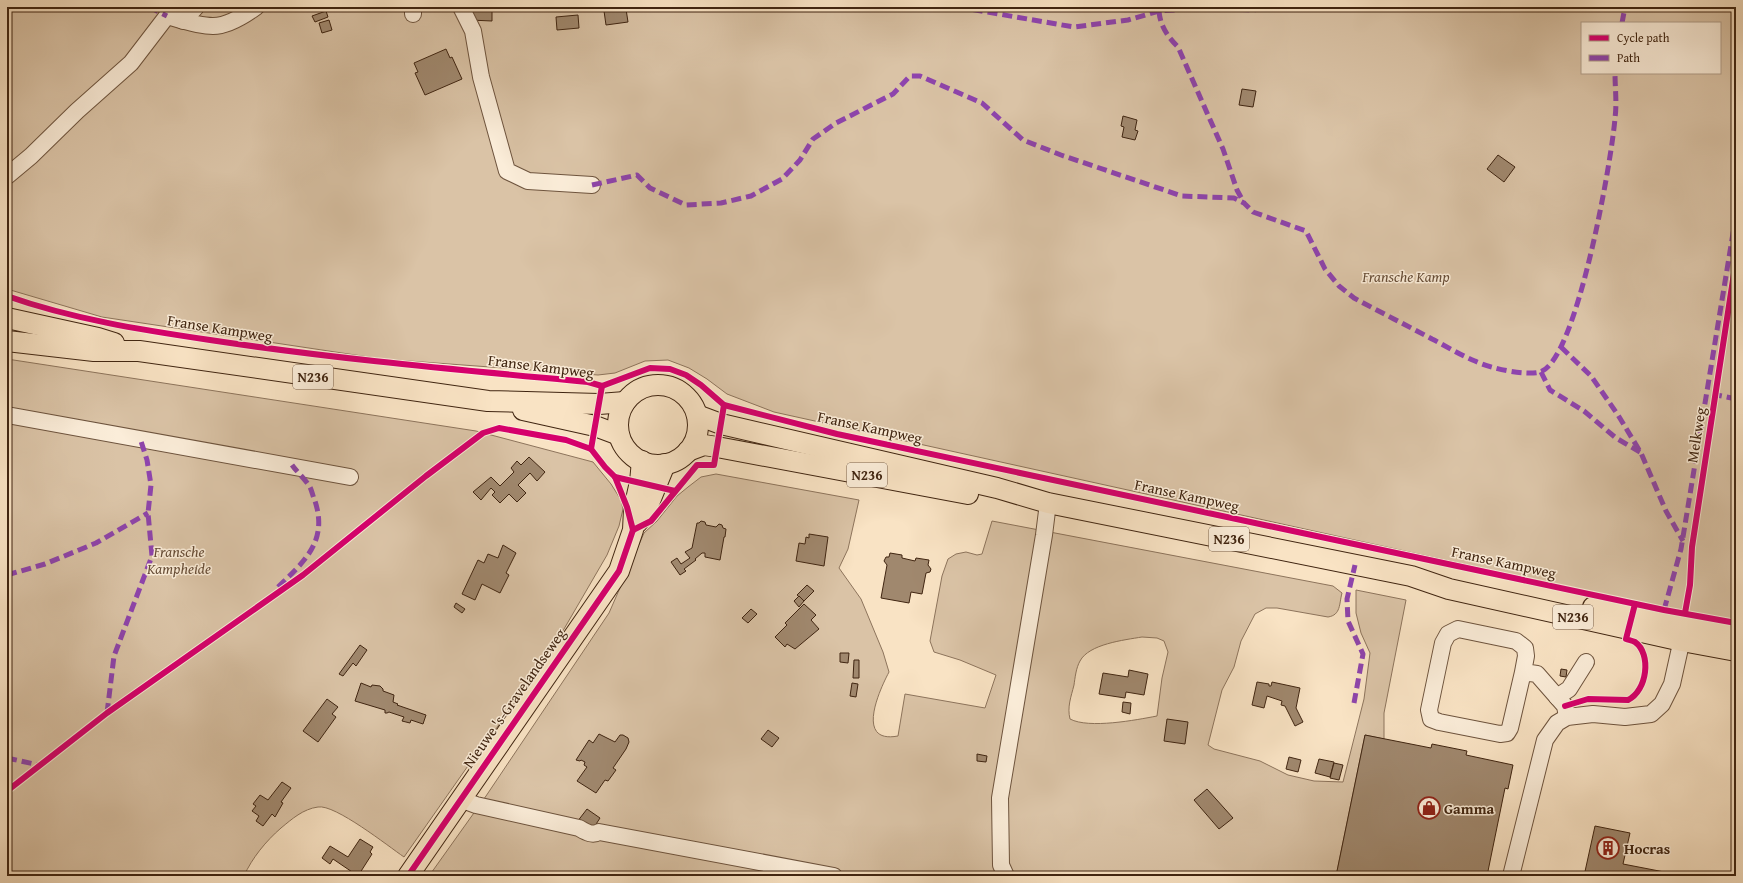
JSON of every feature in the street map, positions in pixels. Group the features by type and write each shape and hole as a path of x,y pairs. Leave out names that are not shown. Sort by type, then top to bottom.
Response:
{"main road":[{"name":"N236","path":"7,318 98,338 139,351"},
{"name":"N236","path":"7,341 94,351 139,351 488,401 599,404 625,402"},
{"path":"619,435 618,418 625,402 630,396 640,389 651,385 664,385 676,389 686,396 694,406 697,415"},
{"name":"N236","path":"488,401 535,414 595,426 619,435 623,444 631,455 642,461 656,465 671,463 684,456 694,444 698,430 697,415"},
{"name":"Franse Kampweg","path":"697,415 721,424 997,488 1048,503 1410,576 1452,579 1683,634 1736,651"},
{"name":"Franse Kampweg","path":"688,451 704,445 996,499 1048,503"},
{"name":"Nieuwe 's-Gravelandseweg","path":"408,876 619,571 633,530 634,509 640,482 642,461"},
{"name":"Nieuwe 's-Gravelandseweg","path":"633,530 645,513 664,464"},
{"name":"Franse Kampweg","path":"1683,634 1736,636"}],"street":[{"path":"184,21 196,7"},
{"path":"7,176 31,156 77,111 131,63 169,11 184,21 214,26 240,18 256,7"},
{"path":"461,7 473,31 481,77 508,171 528,181 592,185"},
{"path":"7,414 350,477"},
{"path":"1006,876 1001,865 1000,798 1043,542 1048,503"},
{"path":"1458,629 1516,641 1525,648 1526,656 1523,672 1510,728 1506,734 1430,719 1429,710 1443,643 1448,634 1458,629"},
{"path":"1511,876 1545,740 1557,723 1567,716 1593,714 1626,717 1651,714 1662,704 1672,684 1683,634"},
{"path":"1557,697 1569,689 1586,662"},
{"path":"1523,672 1537,674 1565,706 1567,716"},
{"path":"460,799 579,828 591,833 596,834 600,832 834,876"}],"green space":[{"name":"Fransche Kamp","path":"7,7 1736,7 1736,620 1654,606 774,412 727,394 689,368 668,360 645,361 615,373 598,375 382,359 102,317 7,289"},
{"name":"Fransche Kampheide","path":"7,359 476,431 593,462 611,484 621,500 623,509 619,526 607,555 539,672 470,763 404,857 336,812 318,807 307,810 298,815 275,833 255,856 244,876 7,876"},
{"path":"716,474 859,500 848,549 839,568 861,599 883,652 889,672 880,691 874,714 874,724 877,732 885,736 898,736 905,694 985,708 996,675 960,660 934,652 930,641 942,576 948,559 956,554 966,552 977,555 982,554 992,521 1333,586 1342,593 1340,605 1337,611 1332,616 1328,617 1277,608 1266,608 1255,614 1241,641 1234,667 1222,690 1208,745 1214,749 1260,761 1288,775 1314,781 1343,782 1364,699 1370,653 1361,633 1356,613 1356,590 1406,600 1384,713 1384,739 1365,735 1336,876 429,876 486,796 609,613 644,533 657,521 677,496 701,477","holes":["1142,637 1157,638 1164,641 1168,652 1162,678 1157,716 1100,724 1078,722 1070,719 1069,706 1076,673 1080,661 1085,655 1091,650 1117,641"]}],"building":[{"path":"470,7 492,8 492,21 470,20"},
{"path":"626,9 628,22 606,25 604,11"},
{"path":"326,11 328,17 315,22 312,16"},
{"path":"578,15 579,28 557,30 556,17"},
{"path":"329,20 332,30 322,33 319,23"},
{"path":"446,49 450,58 452,57 462,79 425,95 415,73 418,72 414,63"},
{"path":"1242,89 1256,91 1253,107 1239,105"},
{"path":"1123,116 1137,120 1135,130 1138,131 1135,140 1122,137 1124,127 1121,126"},
{"path":"1498,155 1515,167 1504,182 1487,169"},
{"path":"529,457 545,472 537,481 530,473 518,485 526,493 517,502 509,494 500,503 492,495 495,492 491,488 481,500 473,492 491,477 500,486 514,472 511,468 517,461 521,465"},
{"path":"701,521 705,522 706,525 716,527 719,524 726,529 720,560 705,557 705,553 702,553 695,559 696,560 684,569 686,571 680,575 671,562 677,558 681,564 690,558 685,552 692,548 697,523"},
{"path":"809,534 828,537 824,566 796,561 799,543 805,544 806,537 809,538"},
{"path":"503,545 516,553 506,573 509,575 500,593 482,584 475,600 462,594 478,560 484,563 488,554 498,558"},
{"path":"890,553 902,555 902,558 915,561 916,558 929,560 928,565 931,569 930,572 926,573 922,594 911,592 909,603 881,598 887,565 884,561 886,557 889,557"},
{"path":"807,585 814,591 804,601 797,595"},
{"path":"799,596 804,601 799,607 794,601"},
{"path":"456,603 465,609 462,613 454,607"},
{"path":"804,604 816,615 811,620 819,629 795,649 787,644 785,647 775,637 787,625 785,623"},
{"path":"751,609 757,614 748,623 742,618"},
{"path":"360,645 367,650 356,666 353,663 343,676 339,674"},
{"path":"840,653 849,653 848,663 840,662"},
{"path":"854,660 859,660 859,678 853,678"},
{"path":"1561,669 1567,670 1566,677 1560,676"},
{"path":"1129,670 1148,674 1144,695 1126,692 1125,698 1099,694 1103,673 1128,677"},
{"path":"1257,682 1269,684 1269,686 1271,686 1272,682 1300,688 1296,708 1303,722 1295,726 1285,706 1281,705 1282,701 1267,696 1264,708 1252,705"},
{"path":"361,683 371,687 372,685 380,686 383,691 394,695 393,702 398,704 397,705 426,715 423,724 411,720 410,723 402,721 404,717 389,712 385,713 385,710 355,701"},
{"path":"852,683 858,684 856,697 850,696"},
{"path":"327,699 338,707 332,714 336,717 318,742 303,731"},
{"path":"1123,702 1131,703 1130,714 1122,712"},
{"path":"1167,719 1188,722 1185,744 1164,741"},
{"path":"768,730 779,738 772,747 761,739"},
{"path":"599,734 615,742 620,735 623,735 628,738 629,742 613,768 616,770 608,781 605,780 596,793 577,781 587,767 584,765 585,762 576,760 589,740 593,743"},
{"path":"1365,735 1431,748 1432,744 1467,751 1466,755 1513,765 1508,789 1505,788 1487,876 1336,876"},
{"path":"977,754 987,756 986,762 977,761"},
{"path":"1289,757 1301,760 1298,772 1286,769"},
{"path":"1319,759 1334,762 1330,777 1315,773"},
{"path":"1334,763 1343,765 1339,780 1330,778"},
{"path":"282,782 291,788 281,802 283,803 275,817 272,814 263,826 256,821 259,816 252,811 256,806 253,804 260,795 268,800"},
{"path":"1207,789 1233,818 1219,829 1194,800"},
{"path":"587,809 600,818 591,832 577,822"},
{"name":"Hocras","path":"1595,826 1630,833 1623,864 1685,876 1584,876"},
{"path":"360,839 373,847 370,852 372,854 358,876 333,859 330,864 322,858 330,846 348,857"}],"marked path":[{"path":"149,7 167,16"},
{"path":"958,7 1074,27 1128,20 1159,11 1202,8 1253,10 1275,7"},
{"path":"1622,22 1625,7"},
{"path":"1159,11 1161,22 1165,31 1178,47 1223,149 1237,190 1244,203"},
{"path":"592,185 637,175 650,188 686,205 721,203 751,196 782,179 800,160 813,139 836,123 893,94 910,76 920,76 982,103 1023,140 1061,155 1182,196 1234,198 1244,203 1253,212 1306,231 1325,269 1339,286 1354,298 1469,359 1507,371 1533,373 1540,372 1554,360 1567,333 1579,297 1600,213 1607,173 1616,112 1615,74"},
{"path":"1664,610 1681,549 1736,215"},
{"path":"1561,347 1591,376 1618,415 1641,453 1666,511 1683,541"},
{"path":"1541,372 1550,390 1584,411 1616,438 1640,452"},
{"path":"1712,394 1736,399"},
{"path":"107,713 114,656 152,556 148,513 151,485 147,460 140,438"},
{"path":"278,587 297,568 312,549 318,528 318,515 311,489 292,465"},
{"path":"7,575 45,564 96,543 148,513"},
{"path":"1354,703 1363,654 1348,621 1347,599 1355,565"},
{"path":"7,758 39,765"}],"cycle path":[{"name":"Melkweg","path":"1685,613 1690,585 1692,547 1736,260"},
{"path":"7,296 57,311 107,323 184,336 257,347 351,358 588,382 602,386 650,368 670,369 686,375 701,385 724,405 837,434 1664,610 1736,623"},
{"path":"591,449 602,386"},
{"path":"7,791 107,713 303,575 426,476 483,433 499,428 566,440 591,449 615,477 627,507 633,530 651,521 697,465 714,465 724,405"},
{"path":"615,477 675,491"},
{"path":"408,876 619,571 633,530"},
{"path":"1565,706 1588,699 1628,700 1640,689 1645,672 1644,655 1635,642 1626,639 1635,604"}],"place":[{"name":"Gamma","path":"1429,808"},
{"name":"Hocras","path":"1608,848"}]}
